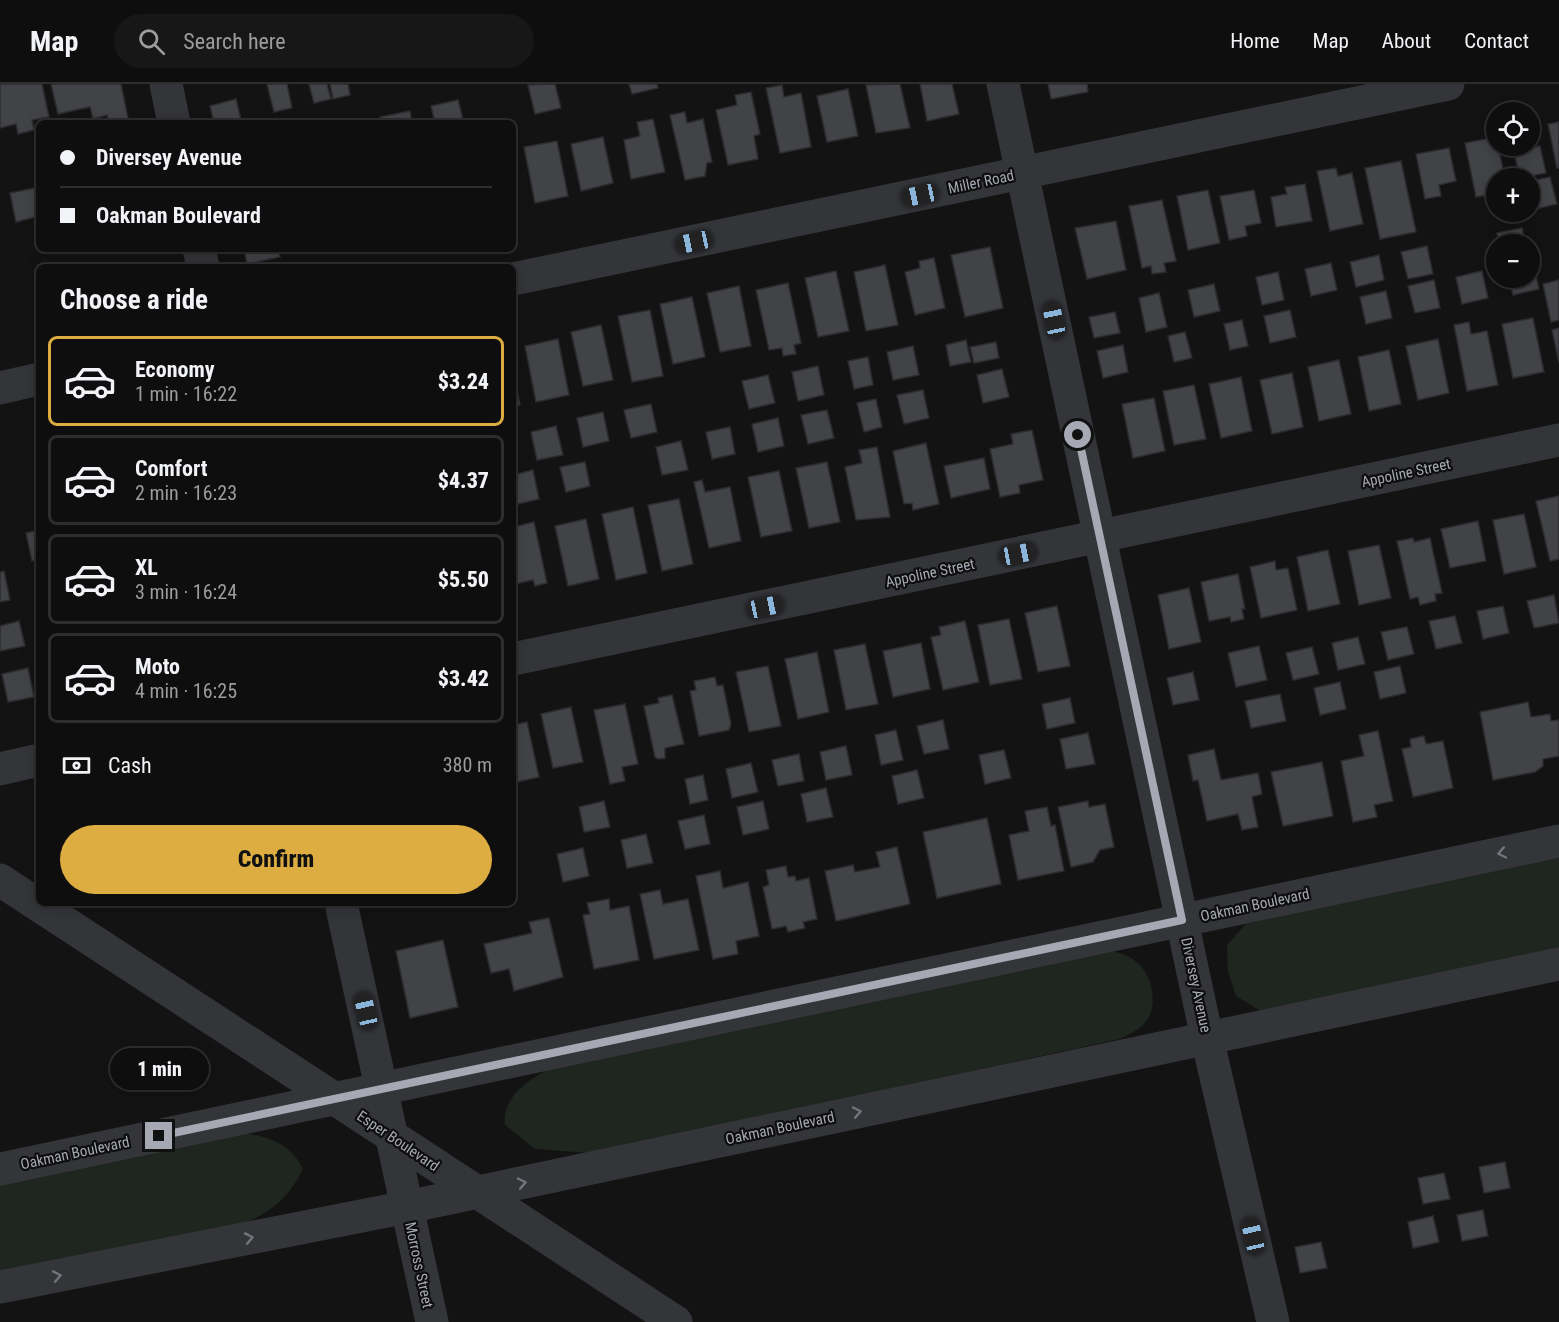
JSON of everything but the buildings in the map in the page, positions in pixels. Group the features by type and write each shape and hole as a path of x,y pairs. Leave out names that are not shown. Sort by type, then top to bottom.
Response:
{"street":[{"path":"166,84 173,120"},
{"name":"Diversey Avenue","path":"1003,84 1207,1038 1273,1322"},
{"name":"Miller Road","path":"516,278 1448,84"},
{"path":"0,388 36,381"},
{"name":"Appoline Street","path":"516,658 1559,440"},
{"path":"0,769 36,761"},
{"name":"Oakman Boulevard","path":"0,1169 1559,841"},
{"name":"Esper Boulevard","path":"0,880 36,903"},
{"name":"Esper Boulevard","path":"40,906 676,1322"},
{"path":"342,906 383,1089"},
{"name":"Oakman Boulevard","path":"0,1287 407,1207 1559,964"},
{"name":"Morross Street","path":"383,1089 432,1322"}],"shaded area":[{"path":"1559,852 1559,949 1265,1014 1236,996 1228,971 1227,945 1246,924"},
{"path":"1112,951 1129,957 1140,965 1149,979 1153,996 1151,1013 1145,1023 1120,1039 590,1153 535,1149 505,1125 508,1104 514,1095 530,1080 558,1065"},
{"path":"237,1132 275,1141 291,1152 303,1169 286,1196 263,1214 243,1224 0,1275 0,1182"}],"route":[{"path":"159,1136 1182,920 1078,435"}]}
